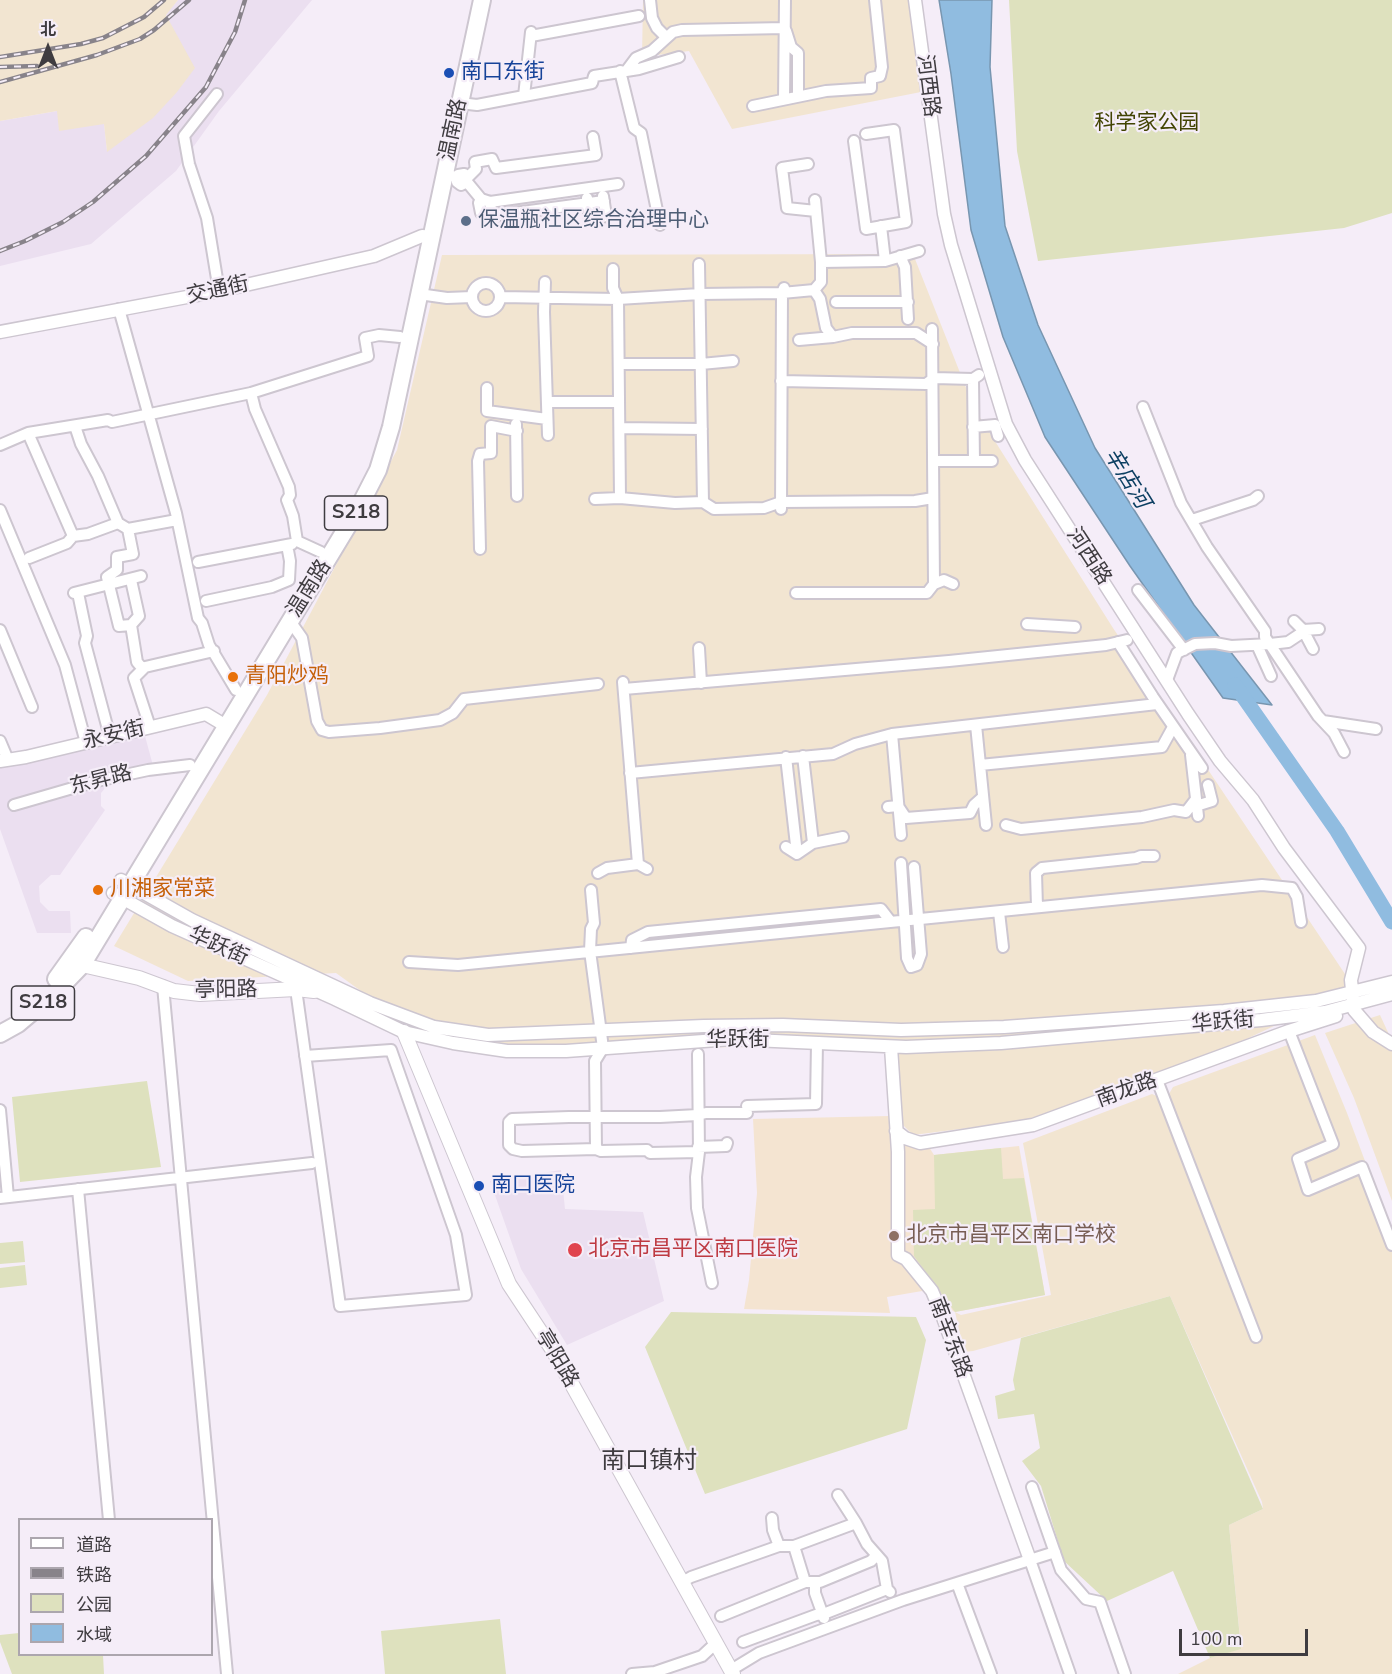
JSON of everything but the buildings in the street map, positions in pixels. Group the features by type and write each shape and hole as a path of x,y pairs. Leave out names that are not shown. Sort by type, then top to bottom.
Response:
{"main road":[{"name":"温南路","path":"0,1034 18,1024 57,992 77,962 221,723 236,690 350,505 369,466 382,425 400,337 426,237 473,0"},
{"name":"温南路","path":"121,889 190,765 290,621 358,509 378,470 391,427 419,294 426,237 459,178 460,103 482,0"},
{"name":"温南路","path":"0,1024 77,962"},
{"name":"亭阳路","path":"77,962 139,978 174,991 200,994 296,989 314,991"},
{"name":"亭阳路","path":"404,1032 509,1284 554,1352 732,1672"}],"street":[{"path":"650,0 652,18 657,28 666,37"},
{"path":"784,99 785,0"},
{"path":"753,106 826,91 871,87 871,78 880,76 882,67 875,0"},
{"name":"河西路","path":"915,0 944,214 951,245 1006,424 1025,460 1220,761 1253,800 1284,848 1359,948 1351,980 1354,1003"},
{"path":"524,96 531,34 632,16"},
{"path":"624,71 636,58 652,51 673,32 785,28"},
{"path":"785,28 791,47 798,53 798,96"},
{"path":"460,103 477,105 592,84 594,76 639,69 679,57"},
{"path":"624,71 634,128 641,132 660,225"},
{"path":"218,94 184,136 189,164 207,218 219,291"},
{"path":"854,141 866,229 906,222 894,130 866,134"},
{"path":"594,137 596,155 496,168 492,159 475,162 476,169 459,178 485,200 492,216 604,201"},
{"path":"501,297 618,299 814,290 821,282 816,205 787,208 782,168 808,164"},
{"path":"481,213 479,203 485,200 618,184"},
{"path":"586,188 590,219 606,216 602,186"},
{"path":"882,226 885,261"},
{"name":"交通街","path":"0,332 219,291 374,256 426,237"},
{"path":"821,262 885,261 919,251"},
{"path":"900,256 905,267 908,319"},
{"path":"699,264 703,502"},
{"path":"613,268 613,288 618,299 620,498"},
{"path":"545,282 548,435"},
{"path":"484,283 494,284 501,297 498,305 487,312 475,306 472,297 475,288 484,283"},
{"path":"781,506 783,290"},
{"path":"814,290 820,299 826,328 833,337"},
{"path":"419,294 447,298 472,297"},
{"path":"836,302 908,302"},
{"path":"119,309 177,520 198,618 202,623 208,645 214,651 236,690"},
{"path":"932,329 934,584"},
{"path":"799,340 852,333 916,333 933,344"},
{"path":"0,445 28,433 108,420 112,422 251,393 368,356 365,338 379,335 400,337"},
{"path":"619,364 701,364 733,361"},
{"path":"782,381 926,384 934,378 976,377 973,427 974,461"},
{"path":"486,388 487,411 547,419"},
{"path":"206,601 276,591 289,580 293,516 287,500 290,495 289,487 255,409 251,393"},
{"path":"547,402 620,402"},
{"path":"1143,406 1181,503 1207,547 1265,631 1265,637 1323,721 1334,733 1344,752"},
{"path":"516,415 517,496"},
{"path":"973,427 995,425 998,436"},
{"path":"75,426 81,444 98,476 118,523 128,529 177,520"},
{"path":"480,549 478,461 480,454 491,453 491,426 517,431"},
{"path":"620,428 702,429"},
{"path":"28,433 73,536"},
{"path":"465,459 478,461"},
{"path":"933,461 992,461"},
{"path":"1192,520 1253,500 1258,496"},
{"path":"595,499 703,502 714,509 915,501 933,498"},
{"path":"0,512 64,665 86,743"},
{"path":"29,558 67,543 73,536 88,534 118,523"},
{"path":"110,737 85,643 87,636 76,592 109,585 136,578 139,616 131,625 118,626 109,585 107,577 117,570 117,557 133,554 128,529"},
{"path":"198,562 292,543 321,552"},
{"path":"796,592 927,592 934,584 944,580 953,584"},
{"path":"1138,590 1184,650"},
{"path":"290,621 302,638 318,721 322,730 329,732 440,720 453,713 464,699 598,684"},
{"path":"1294,621 1303,630 1313,650"},
{"path":"1027,624 1075,627"},
{"path":"131,625 137,662 143,669"},
{"path":"1167,680 1177,654 1196,644 1215,643 1231,646 1288,642 1303,630 1319,629"},
{"path":"0,630 32,707"},
{"path":"598,873 607,868 643,867 630,772 624,685 701,683 960,660 1106,645 1122,641 1157,704 1202,768"},
{"path":"1257,645 1271,676"},
{"path":"699,648 701,683"},
{"path":"150,727 134,678 143,669 214,651"},
{"path":"630,772 833,754 855,744 892,734 1157,704"},
{"name":"永安街","path":"4,761 206,714 221,723"},
{"path":"1323,721 1377,729"},
{"path":"976,725 986,825"},
{"path":"980,765 1162,747 1173,727"},
{"path":"892,734 893,806 901,835"},
{"path":"0,741 4,761"},
{"path":"1191,752 1197,807"},
{"path":"803,756 813,843"},
{"path":"786,757 797,854"},
{"name":"东昇路","path":"14,806 97,781 148,770 190,765"},
{"path":"1006,825 1021,829 1142,817 1174,810 1186,812 1212,801 1208,785"},
{"path":"893,806 906,818 970,813 974,805 983,797"},
{"path":"797,854 813,843 843,837"},
{"path":"786,847 797,854"},
{"path":"1037,908 1036,873 1042,868 1154,856"},
{"path":"901,863 907,958 911,967 917,965 921,954 914,867"},
{"path":"409,962 458,965 1262,885 1292,888 1308,912"},
{"name":"华跃街","path":"121,889 370,1003 434,1027 488,1035 716,1025 783,1025 901,1030 1004,1027 1224,1011 1316,1001 1354,1003"},
{"name":"华跃街","path":"121,889 172,926 404,1032 453,1043 507,1051 566,1051 731,1039 891,1047 1001,1043 1261,1020 1325,1012 1383,993 1392,982"},
{"path":"591,890 594,923 591,930 590,951 603,1048 595,1061 596,1149"},
{"path":"1297,897 1301,922"},
{"path":"999,912 1003,947"},
{"path":"163,986 213,1518"},
{"path":"296,989 340,1306 466,1295 456,1235 391,1050 306,1056"},
{"path":"1354,1003 1373,1032 1392,1044"},
{"name":"南龙路","path":"896,1131 904,1138 920,1143 1043,1122 1289,1031 1354,1003"},
{"path":"1289,1031 1333,1144 1298,1159 1308,1190 1362,1167 1392,1245"},
{"path":"727,1143 726,1146 699,1150 650,1153 647,1150 601,1151 596,1149 522,1151 513,1149 509,1145 509,1122 512,1119 698,1115 816,1104 818,1043"},
{"name":"南辛东路","path":"891,1047 896,1131 898,1254 906,1259 932,1291 1030,1560"},
{"path":"699,1054 697,1208 712,1283"},
{"path":"1157,1080 1256,1337"},
{"path":"0,1110 4,1197 312,1163"},
{"path":"78,1189 109,1518"},
{"path":"1032,1487 1061,1570 1086,1599 1100,1602 1125,1674"},
{"path":"743,1642 889,1591 883,1571 884,1565 865,1540 838,1496"},
{"path":"772,1518 773,1530 779,1546"},
{"path":"213,1523 227,1674"},
{"path":"682,1582 779,1546 794,1546 856,1523"},
{"path":"794,1546 829,1627"},
{"path":"732,1672 759,1653 903,1600 1055,1552"},
{"path":"721,1616 871,1561 876,1556"},
{"path":"1030,1560 1070,1674"},
{"path":"957,1583 991,1674"},
{"path":"632,1674 655,1672 702,1656 716,1643"}],"shaded area":[{"path":"0,0 178,0 166,15 195,68 153,118 107,152 104,124 59,131 57,111 0,121"},
{"path":"178,0 312,0 219,111 176,171 91,244 0,266 0,121 57,111 104,123 107,151 166,14"},
{"path":"643,0 910,0 921,92 732,129 689,51 642,57"},
{"path":"913,254 974,408 1113,628 1345,974 1348,1004 1274,1026 1223,1050 1023,1121 913,1135 901,1123 895,1050 884,1048 437,1046 336,973 188,981 114,946 267,695 397,450 442,255"},
{"path":"145,736 155,773 111,781 101,793 101,806 105,810 60,875 51,875 39,886 40,902 49,911 70,911 71,933 37,933 0,829 0,768"},
{"path":"1380,1015 1392,1041 1392,1201 1354,1098 1325,1033"},
{"path":"1315,1035 1392,1233 1392,1674 1178,1674 1210,1658 1241,1648 1229,1525 1263,1509 1262,1502 1170,1296 964,1352 955,1312 961,1315 1051,1295 1023,1143 1152,1094 1159,1097 1169,1094 1173,1087"},
{"name":"北京市昌平区南口学校","path":"890,1116 901,1144 929,1147 934,1155 1019,1146 1045,1295 955,1312 922,1291 887,1297 890,1313 744,1309 757,1193 753,1119"},
{"path":"561,1170 565,1209 643,1212 664,1301 567,1345 521,1269 490,1181"}],"green space":[{"name":"科学家公园","path":"1009,0 1392,0 1392,213 1344,228 1038,261 1017,151"},
{"path":"147,1081 161,1167 20,1182 12,1097"},
{"path":"1001,1148 1003,1179 1024,1178 1045,1295 955,1312 914,1256 913,1210 935,1209 934,1155"},
{"path":"23,1241 25,1262 0,1264 0,1243"},
{"path":"25,1265 27,1285 0,1288 0,1268"},
{"path":"1170,1296 1263,1509 1229,1525 1241,1649 1210,1658 1173,1571 1107,1601 1064,1561 1041,1486 1022,1461 1040,1448 1034,1414 998,1419 995,1396 1015,1390 1013,1380 1021,1338"},
{"path":"671,1312 916,1317 926,1340 907,1429 705,1494 645,1347"},
{"path":"500,1619 506,1674 385,1674 381,1631"},
{"path":"18,1633 18,1656 103,1656 104,1674 12,1674 0,1642 0,1635"}],"water":[{"path":"939,0 992,0 990,67 1005,226 1038,325 1095,448 1194,605 1272,705 1223,698 1130,566 1045,437 1003,337 971,230"}],"waterway":[{"name":"辛店河","path":"1235,685 1337,831 1392,922"}],"railway":[{"path":"0,57 81,44 103,38 144,17 164,0"},
{"path":"0,82 97,55 140,39 189,0"},
{"path":"0,251 63,222 93,202 146,156 206,87 235,32 245,0"},
{"path":"0,67 37,66"}],"place":[{"name":"南口东街","path":"449,73"},
{"name":"保温瓶社区综合治理中心","path":"466,221"},
{"name":"青阳炒鸡","path":"233,677"},
{"name":"川湘家常菜","path":"98,890"},
{"name":"南口医院","path":"479,1186"},
{"name":"北京市昌平区南口学校","path":"894,1236"},
{"name":"北京市昌平区南口医院","path":"575,1250"}],"district":[{"name":"南口镇村","path":"649,1462"}]}
